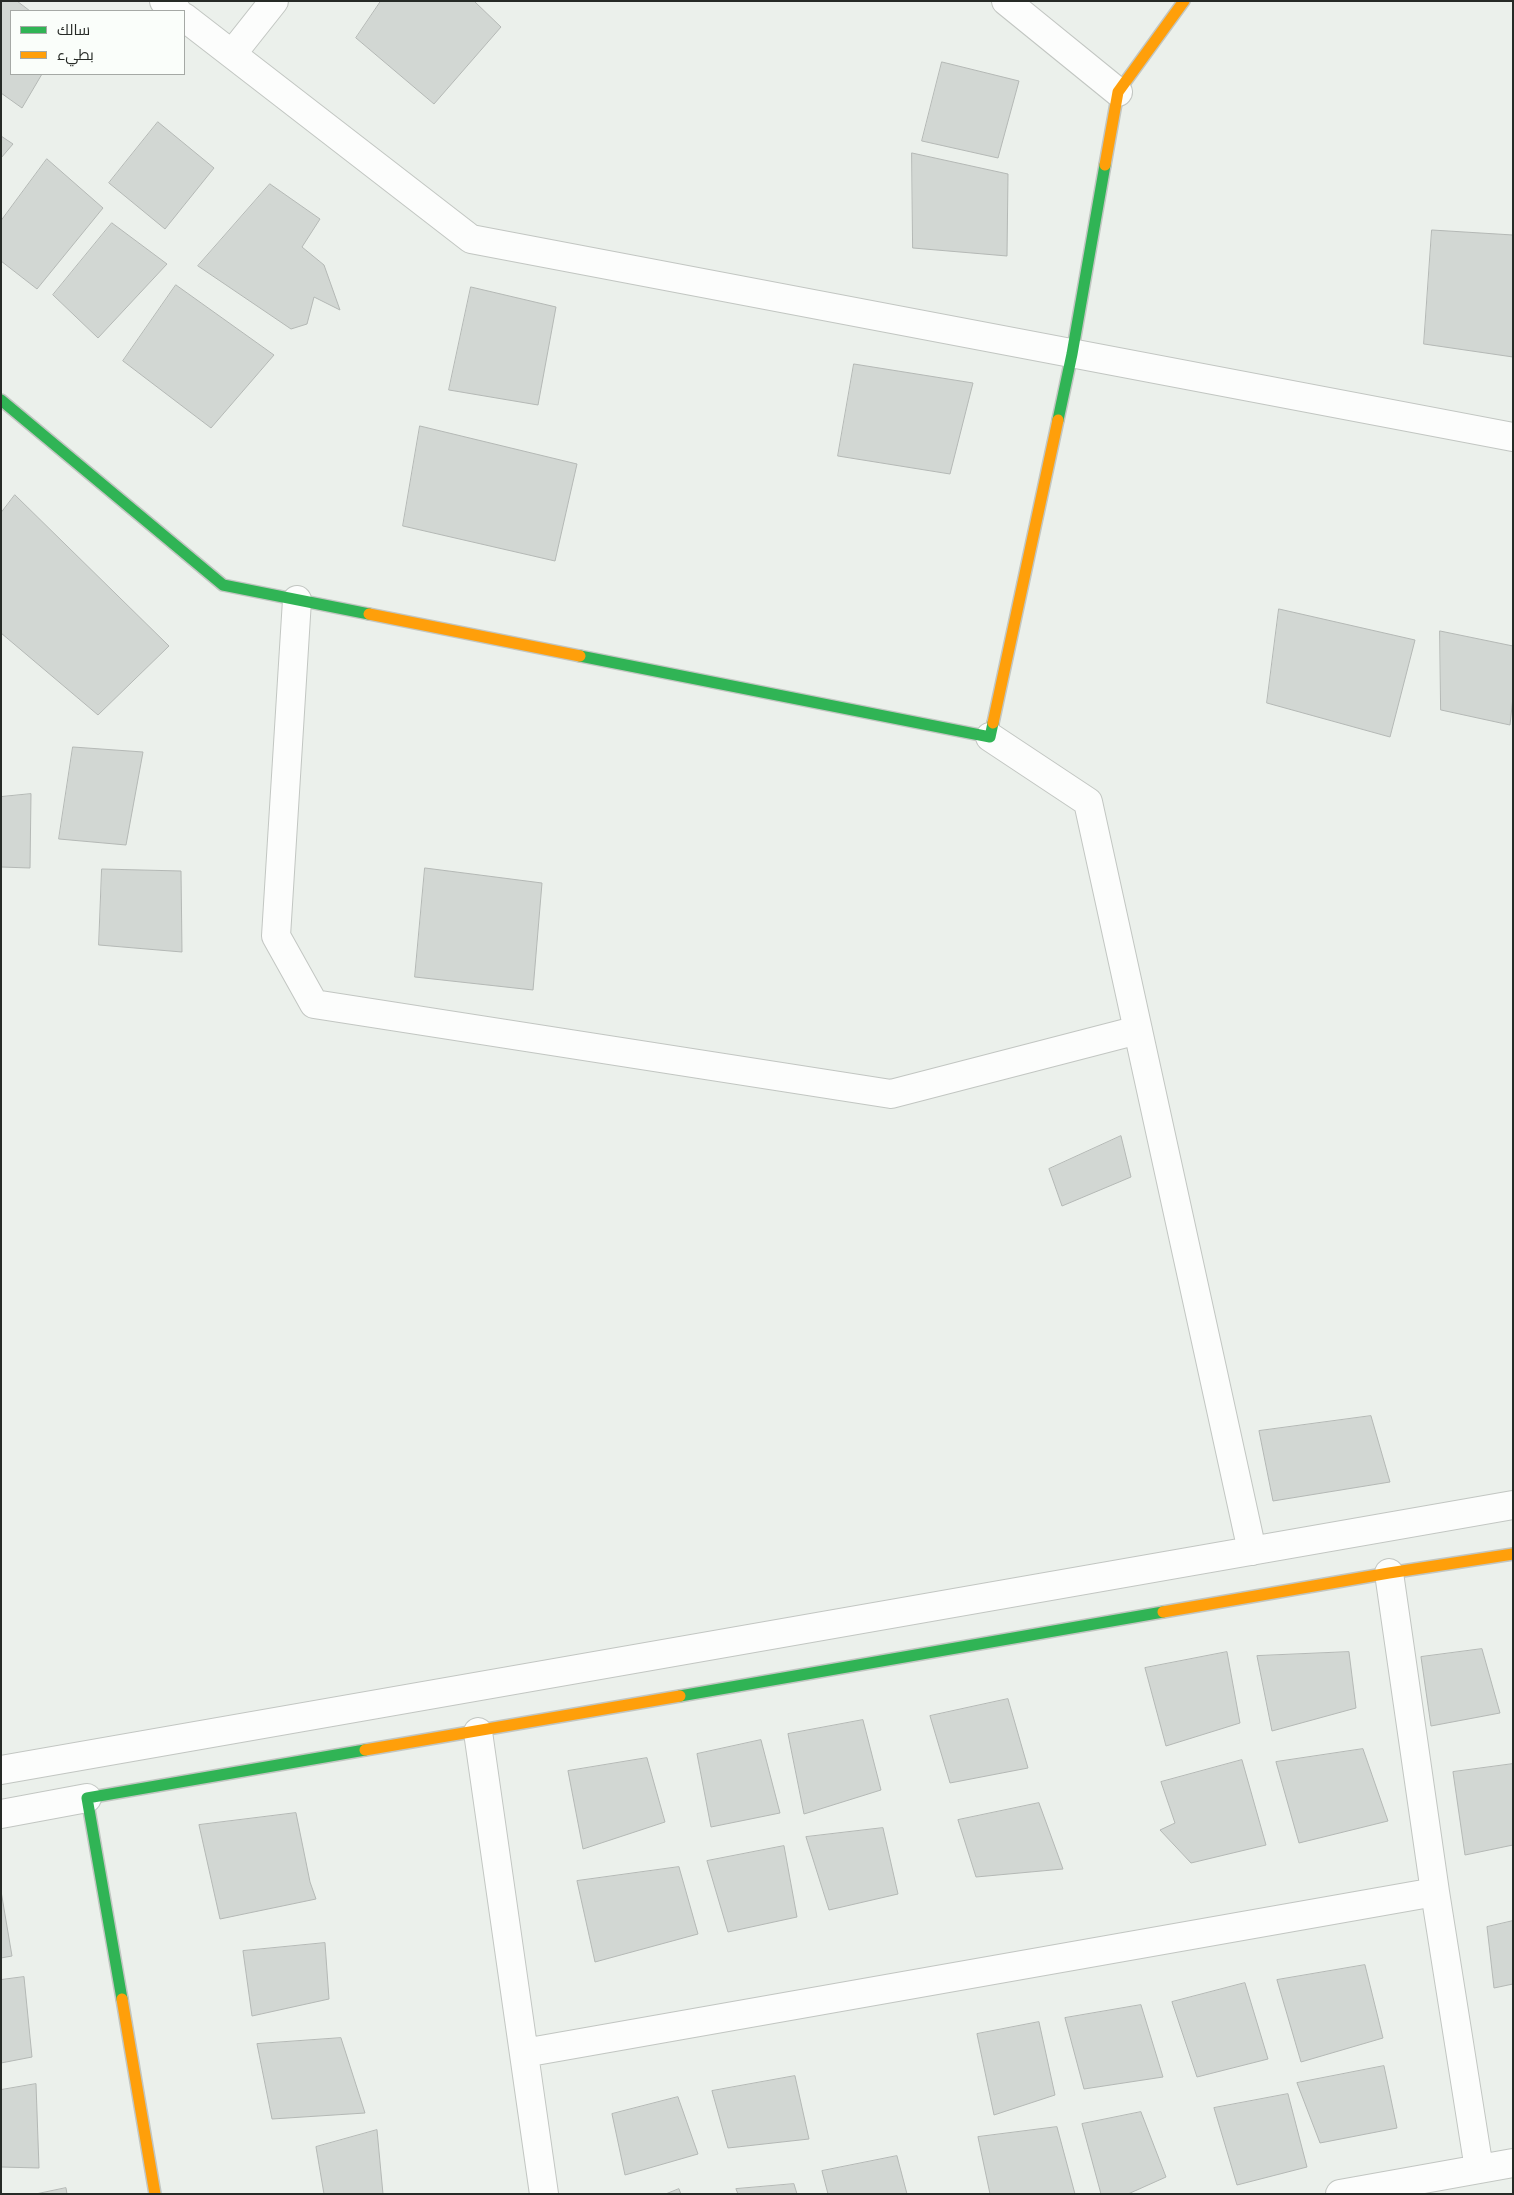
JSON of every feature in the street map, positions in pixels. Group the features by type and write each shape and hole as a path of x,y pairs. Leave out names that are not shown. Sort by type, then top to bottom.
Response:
{"street":[{"path":"164,1 176,10"},
{"path":"232,54 274,1"},
{"path":"1006,1 1118,92"},
{"path":"990,736 1072,354 1118,92 1184,1"},
{"path":"185,18 471,240 1513,437"},
{"path":"1,400 223,585 990,736 1088,802 1252,1551"},
{"path":"297,600 276,936 314,1004 890,1094 1138,1030"},
{"path":"1,1770 1513,1506"},
{"path":"1,1814 1389,1573 1513,1554"},
{"path":"1389,1573 1434,1892 1479,2169"},
{"path":"478,1732 544,2194"},
{"path":"87,1798 155,2194"},
{"path":"524,2053 1434,1892"},
{"path":"1340,2194 1513,2163"}],"building":[{"path":"1,1 17,1 29,10 10,10 10,75 41,75 22,108 1,93"},
{"path":"381,1 474,1 501,27 434,104 356,38"},
{"path":"942,62 1019,81 998,158 922,141"},
{"path":"158,122 214,168 165,229 109,183"},
{"path":"1,136 13,144 1,158"},
{"path":"912,153 1008,174 1007,256 913,248"},
{"path":"47,159 103,208 37,289 1,261 1,221"},
{"path":"270,184 320,219 302,247 324,265 340,310 314,297 307,324 291,329 198,266"},
{"path":"112,223 167,264 98,338 53,295"},
{"path":"1432,230 1513,235 1513,357 1424,344"},
{"path":"176,285 274,355 211,428 123,361"},
{"path":"471,287 556,307 538,405 449,390"},
{"path":"854,364 973,383 950,474 838,456"},
{"path":"420,426 577,464 555,561 403,526"},
{"path":"15,495 169,646 98,715 1,633 1,513"},
{"path":"1279,609 1415,640 1390,737 1267,703"},
{"path":"1440,631 1513,646 1513,697 1510,725 1441,710"},
{"path":"73,747 143,752 126,845 59,839"},
{"path":"31,794 30,868 1,867 1,797"},
{"path":"425,868 542,883 533,990 415,977"},
{"path":"102,869 181,871 182,952 99,945"},
{"path":"1121,1136 1131,1177 1062,1206 1049,1169"},
{"path":"1371,1416 1390,1482 1273,1501 1259,1431"},
{"path":"1482,1649 1500,1713 1431,1726 1421,1657"},
{"path":"1227,1652 1240,1723 1166,1746 1145,1668"},
{"path":"1349,1652 1356,1708 1272,1731 1257,1656"},
{"path":"1008,1699 1028,1768 950,1783 930,1716"},
{"path":"863,1720 881,1790 804,1814 788,1734"},
{"path":"761,1740 780,1813 711,1827 697,1754"},
{"path":"1363,1749 1388,1821 1299,1843 1276,1762"},
{"path":"647,1758 665,1822 583,1849 568,1771"},
{"path":"1242,1760 1266,1845 1191,1863 1160,1830 1175,1823 1161,1782"},
{"path":"1513,1764 1513,1845 1465,1855 1453,1772"},
{"path":"1039,1803 1063,1869 976,1877 958,1820"},
{"path":"296,1813 310,1882 316,1899 220,1919 199,1825"},
{"path":"883,1828 898,1894 829,1910 806,1837"},
{"path":"784,1846 797,1917 728,1932 707,1861"},
{"path":"679,1867 698,1934 595,1962 577,1881"},
{"path":"1,1891 12,1956 1,1958"},
{"path":"1513,1921 1513,1984 1494,1988 1487,1927"},
{"path":"325,1943 329,1999 252,2016 243,1951"},
{"path":"1365,1965 1383,2038 1301,2062 1277,1980"},
{"path":"24,1977 32,2057 1,2063 1,1980"},
{"path":"1245,1983 1268,2059 1197,2077 1172,2002"},
{"path":"1141,2005 1163,2077 1084,2089 1065,2018"},
{"path":"1039,2022 1055,2095 994,2115 977,2034"},
{"path":"341,2038 365,2113 272,2119 257,2044"},
{"path":"1384,2066 1397,2128 1320,2143 1297,2083"},
{"path":"795,2076 809,2139 728,2148 712,2091"},
{"path":"36,2084 39,2168 1,2167 1,2090"},
{"path":"1288,2094 1307,2167 1237,2185 1214,2108"},
{"path":"678,2097 698,2154 625,2175 612,2114"},
{"path":"1141,2112 1166,2177 1128,2194 1101,2194 1082,2124"},
{"path":"1057,2127 1075,2194 990,2194 978,2137"},
{"path":"377,2130 383,2194 324,2194 316,2147"},
{"path":"897,2156 907,2194 828,2194 822,2171"},
{"path":"794,2184 797,2194 738,2194 736,2189"},
{"path":"66,2188 67,2194 36,2194"},
{"path":"679,2189 681,2194 666,2194"}],"traffic: fast":[{"path":"1058,420 1072,354 1105,165"},
{"path":"1,400 223,585 369,614"},
{"path":"580,656 990,737 993,723"},
{"path":"680,1696 1163,1612"},
{"path":"122,1999 87,1798 365,1750"}],"traffic: slow":[{"path":"1105,165 1118,92 1184,1"},
{"path":"993,723 1058,420"},
{"path":"369,614 580,656"},
{"path":"1163,1612 1389,1573 1513,1554"},
{"path":"365,1750 680,1696"},
{"path":"122,1999 155,2194"}]}
